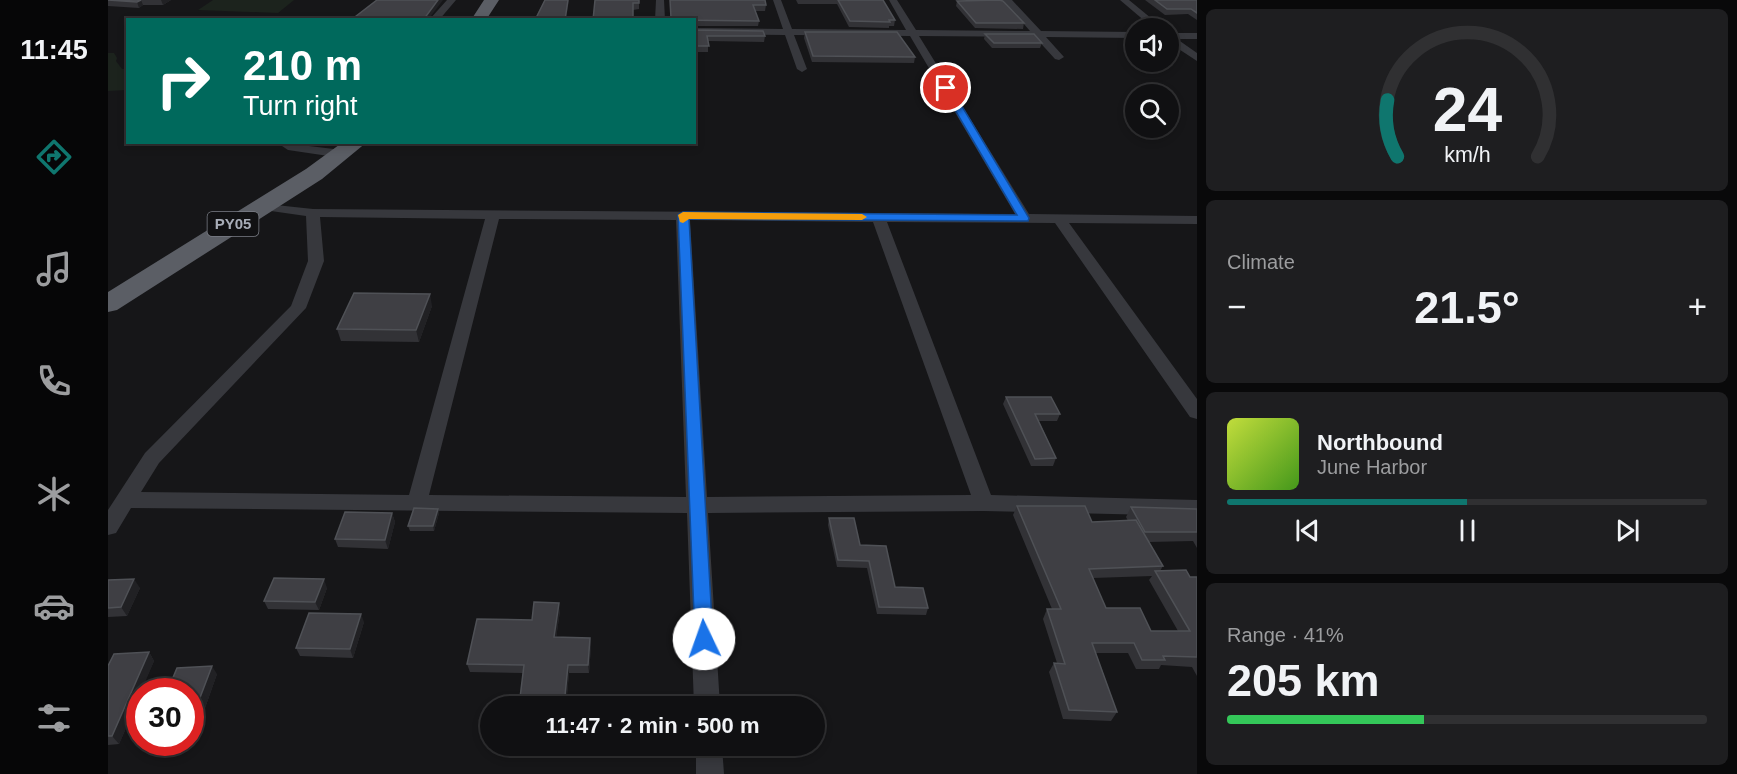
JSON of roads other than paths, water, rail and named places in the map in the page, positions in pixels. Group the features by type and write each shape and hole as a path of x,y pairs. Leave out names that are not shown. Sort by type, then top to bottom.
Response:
{"highway":[{"path":"479,18 492,0"},
{"name":"PY05","path":"108,304 314,174 350,148"}],"street":[{"path":"435,18 452,0"},
{"path":"660,0 660,18"},
{"path":"777,0 802,69"},
{"path":"893,0 1024,218"},
{"path":"1007,0 1059,57"},
{"path":"1124,0 1146,18"},
{"path":"696,31 1125,35"},
{"path":"1179,36 1197,36"},
{"path":"1179,44 1197,58"},
{"path":"285,144 288,146 350,148"},
{"path":"262,206 313,213 1197,220"},
{"path":"108,527 152,458 298,308 316,261 313,213"},
{"path":"417,502 493,214"},
{"path":"683,215 707,696"},
{"path":"878,217 984,503"},
{"path":"1059,219 1197,413"},
{"path":"125,500 697,505 984,503 1197,508"},
{"path":"709,756 710,774"}]}
